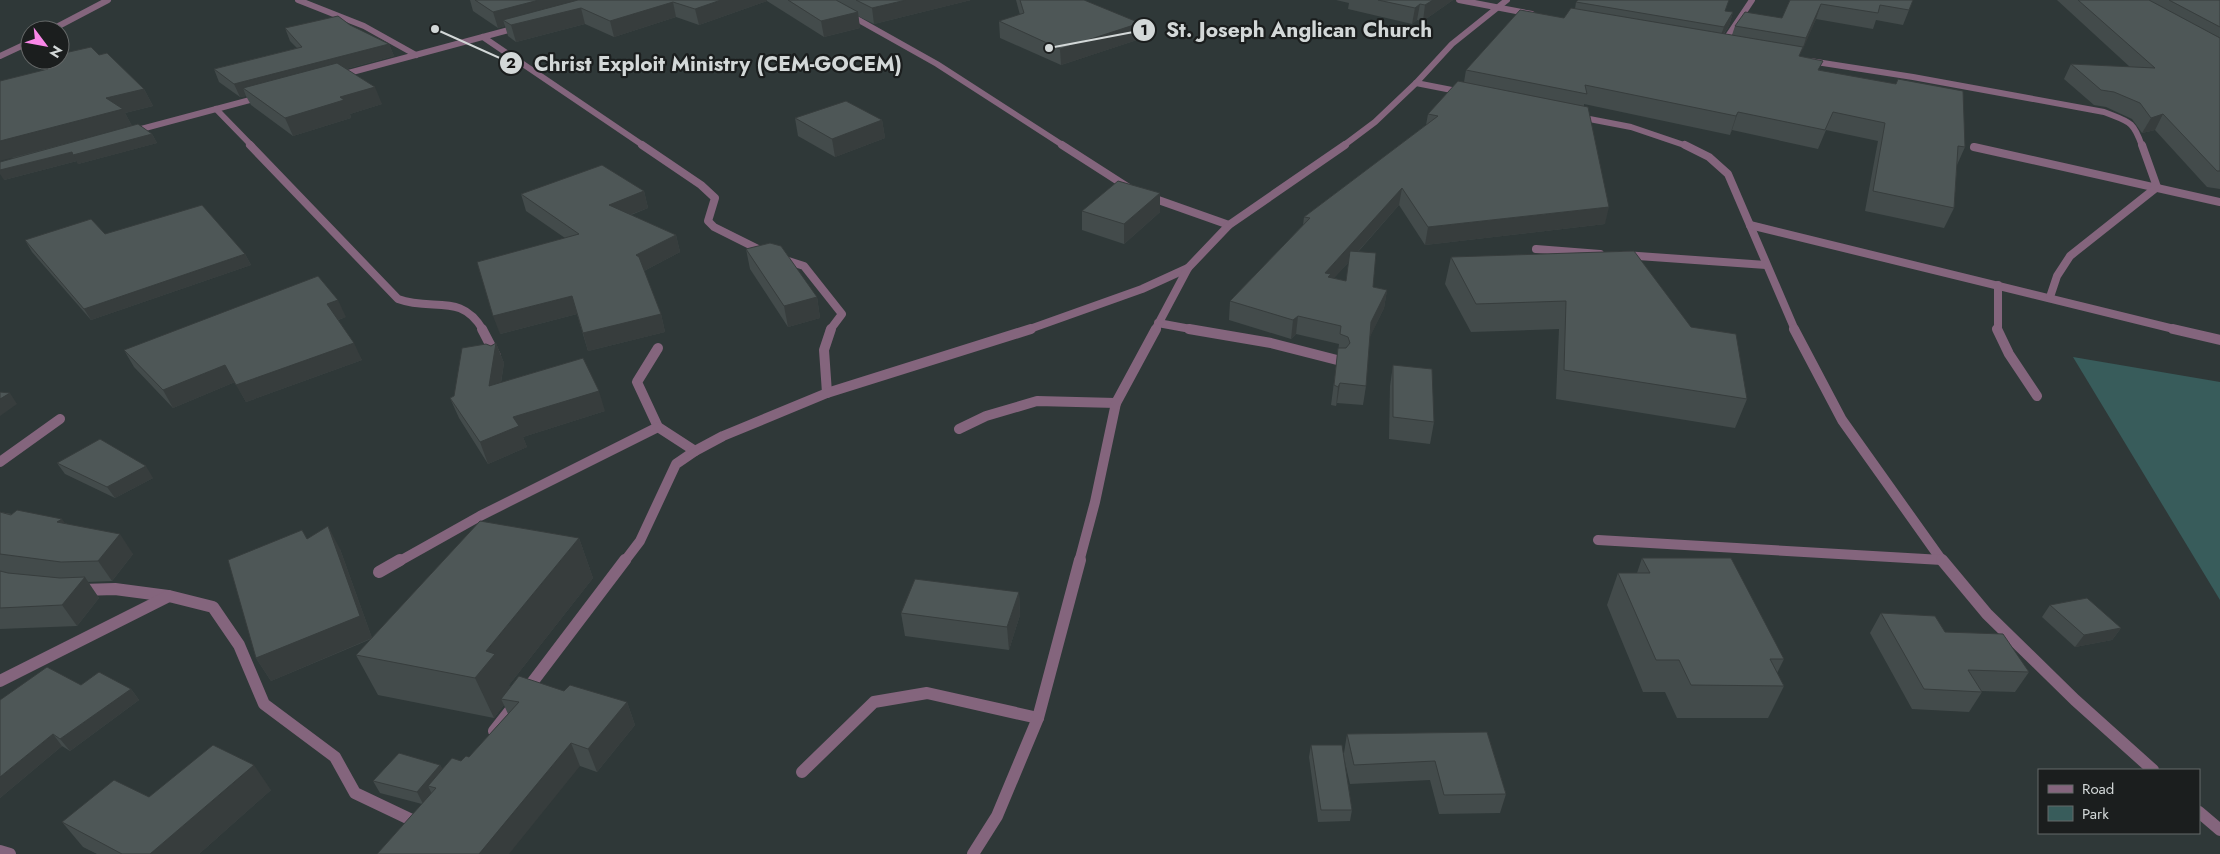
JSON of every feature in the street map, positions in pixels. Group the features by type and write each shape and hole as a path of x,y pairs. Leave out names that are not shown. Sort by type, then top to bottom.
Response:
{"street":[{"path":"70,20 108,0"},
{"path":"298,0 364,26 416,55"},
{"path":"1459,0 1544,16"},
{"path":"973,854 997,816 1038,718 1095,502 1116,403 1188,268 1228,225 1321,163 1375,122 1416,83 1452,44 1507,0"},
{"path":"1720,47 1752,0"},
{"path":"837,8 937,64 1128,187 1172,206 1228,225"},
{"path":"336,77 529,24"},
{"path":"483,37 701,185 715,198 708,221 717,231 748,243 768,255 804,266 842,314 829,326 823,350 827,393"},
{"path":"1711,46 1730,49"},
{"path":"0,56 20,47"},
{"path":"1798,59 1913,77 2119,116 2136,129 2157,187"},
{"path":"1416,83 1475,95"},
{"path":"122,134 272,94"},
{"path":"216,109 398,299 409,304 423,306 452,305 464,307 472,314 498,359"},
{"path":"1572,115 1631,128 1681,143 1709,157 1728,174 1802,344 1842,420 1942,560 1987,614 2075,700 2152,769"},
{"path":"1974,147 2220,202"},
{"path":"2050,297 2057,276 2070,256 2157,187"},
{"path":"1750,225 2220,340"},
{"path":"1536,249 1606,254"},
{"path":"1616,255 1766,265"},
{"path":"486,741 640,541 676,464 695,451 723,436 827,393 1004,338 1142,289 1188,268"},
{"path":"1998,285 1997,328 2008,354 2037,396"},
{"path":"1158,323 1271,343 1341,361"},
{"path":"658,348 637,382 658,427 695,451"},
{"path":"959,428 986,416 1037,401 1116,403"},
{"path":"0,462 60,419"},
{"path":"379,572 480,516 658,427"},
{"path":"1598,540 1942,560"},
{"path":"66,589 115,589 169,596 214,607 239,645 264,704 334,757 355,793 421,819 408,835"},
{"path":"0,681 169,596"},
{"path":"802,772 874,702 927,693 1038,718"},
{"path":"2200,813 2220,830"},
{"path":"0,851 10,854"}],"green space":[{"path":"2073,357 2220,382 2220,600"}],"building":[{"path":"475,0 539,0 493,12"},
{"path":"578,0 721,0 695,9 673,2 610,21 581,8 511,25 503,20"},
{"path":"788,0 836,0 858,12 821,21"},
{"path":"856,0 906,0 872,8"},
{"path":"1020,0 1084,0 1140,23 1060,49 999,21 1024,13"},
{"path":"1378,0 1433,0 1425,5 1420,4 1415,8"},
{"path":"1578,0 1729,0 1725,11 1733,12 1724,27 1576,2"},
{"path":"1790,0 1913,0 1909,10 1880,5 1878,13 1821,4 1806,38 1735,26 1745,12 1782,18"},
{"path":"2078,0 2149,0 2220,38 2220,171 2217,171 2163,114 2151,118 2140,103 2114,92 2101,90 2071,64 2155,68"},
{"path":"2169,0 2220,0 2220,27"},
{"path":"1571,8 1803,47 1799,56 1823,61 1818,70 1896,84 1898,79 1963,91 1965,147 1958,146 1954,208 1873,191 1885,123 1833,112 1825,130 1738,112 1736,116 1585,85 1587,94 1466,70 1520,10 1564,18"},
{"path":"338,16 350,25 389,44 234,84 214,69 302,47 285,28"},
{"path":"91,47 99,55 107,53 144,89 106,98 123,109 0,141 0,81 44,70 70,70 70,52"},
{"path":"337,63 375,87 340,97 344,100 285,118 243,88"},
{"path":"1458,81 1588,107 1609,207 1428,227 1402,188 1325,273 1331,274 1328,277 1346,281 1350,251 1376,253 1373,287 1387,290 1371,322 1366,386 1340,383 1338,387 1334,385 1338,348 1346,348 1350,343 1348,337 1340,334 1341,326 1298,316 1293,320 1230,301 1310,218 1304,217 1438,116 1428,114"},
{"path":"846,101 882,120 832,139 795,118"},
{"path":"138,124 152,134 73,155 72,152 0,170 0,162"},
{"path":"602,165 644,191 609,205 676,235 636,255 639,257 661,314 583,333 572,296 493,316 477,262 579,234 521,194"},
{"path":"1118,181 1160,193 1124,224 1082,211"},
{"path":"202,205 245,254 84,309 25,240 91,219 105,234"},
{"path":"770,243 781,246 817,297 784,306 746,249"},
{"path":"1634,251 1691,327 1736,334 1747,399 1564,370 1566,301 1476,304 1451,257"},
{"path":"318,276 338,300 327,304 354,343 236,385 225,365 163,390 124,350"},
{"path":"496,343 489,386 583,358 599,391 513,417 519,426 480,442 450,398 454,396 462,348 486,344 491,346"},
{"path":"1393,365 1432,369 1434,422 1393,417"},
{"path":"0,392 10,393 0,399"},
{"path":"100,439 146,466 107,487 57,463"},
{"path":"17,510 62,519 57,522 120,534 98,561 61,562 0,554 0,512 11,515"},
{"path":"480,521 579,538 486,651 495,654 475,678 356,655"},
{"path":"328,526 360,616 256,658 228,560 302,530 307,539"},
{"path":"1642,558 1731,558 1784,659 1770,659 1784,686 1691,685 1679,660 1656,660 1618,573 1650,573"},
{"path":"0,571 60,578 85,577 62,605 0,608"},
{"path":"915,579 1019,592 1007,627 901,613"},
{"path":"2087,598 2121,628 2084,635 2050,605"},
{"path":"1881,613 1935,616 1945,632 2003,634 2029,672 1968,670 1982,692 1924,689"},
{"path":"47,667 81,685 99,672 131,689 60,739 53,734 0,777 0,700"},
{"path":"519,676 564,691 570,685 627,702 588,749 571,743 479,854 377,854 436,788 428,786 452,758 461,761 466,756 469,757 519,702 501,699"},
{"path":"1487,732 1506,794 1444,795 1435,761 1354,765 1347,734"},
{"path":"213,745 254,765 150,854 122,854 62,822 114,780 149,797"},
{"path":"1311,745 1342,745 1352,810 1321,810"},
{"path":"399,753 440,765 417,792 373,781"}],"place":[{"name":"Christ Exploit Ministry (CEM-GOCEM)","path":"435,29"},
{"name":"St. Joseph Anglican Church","path":"1049,48"}]}
